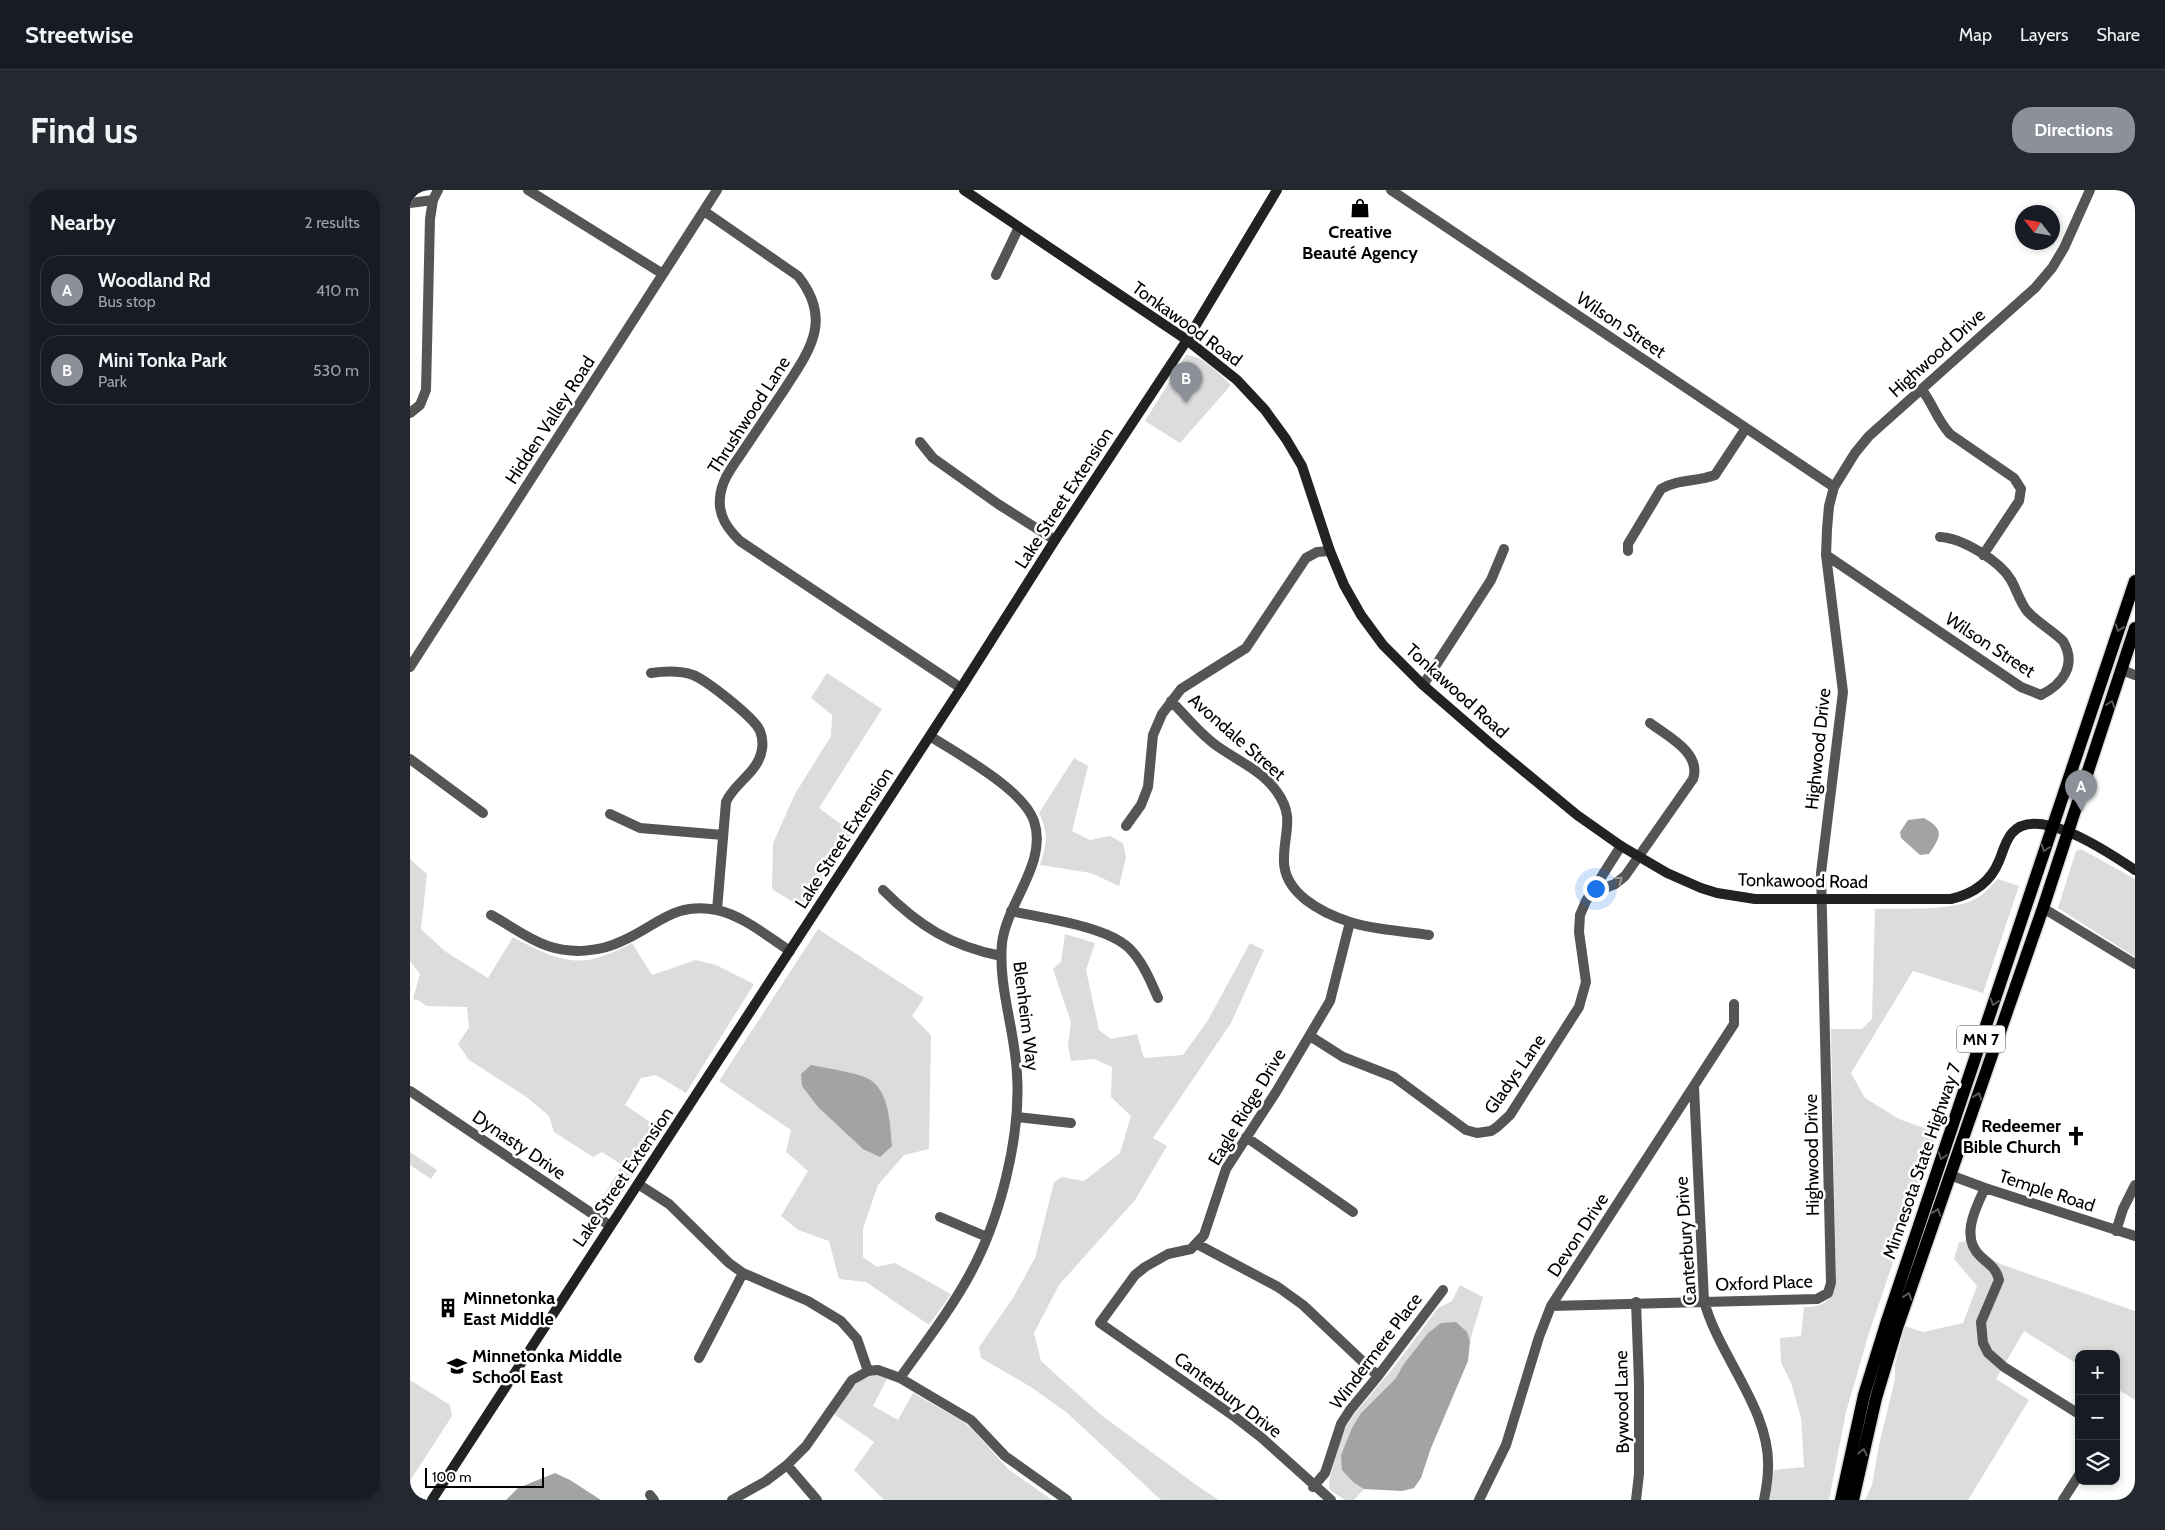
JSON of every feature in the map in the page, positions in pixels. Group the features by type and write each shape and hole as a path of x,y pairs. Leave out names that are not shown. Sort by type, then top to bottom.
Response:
{"main road":[{"name":"Minnesota State Highway 7","path":"1841,1500 1864,1395 1886,1324 2135,581"},
{"name":"Minnesota State Highway 7","path":"1853,1500 1876,1398 1897,1328 2069,833 2135,628"}],"street":[{"path":"528,190 663,274"},
{"name":"Hidden Valley Road","path":"410,667 717,190"},
{"name":"Tonkawood Road","path":"964,190 1188,340 1237,380 1266,410 1302,466 1330,551 1344,585 1361,615 1382,645 1423,685 1555,798 1621,846 1679,880 1710,891 1755,899 1950,899 1968,894 1981,886 1991,876 1999,863 2007,840 2016,829 2031,824 2052,827 2069,833 2102,848 2135,870"},
{"name":"Lake Street Extension","path":"432,1500 930,736 1055,540 1188,340 1278,190"},
{"name":"Wilson Street","path":"1391,190 1834,487"},
{"name":"Highwood Drive","path":"1828,1294 1831,1273 1822,900 1823,848 1843,692 1826,555 1829,506 1834,487 1855,453 1869,436 2035,288 2052,268 2064,248 2090,190"},
{"path":"410,203 436,195"},
{"path":"410,413 424,398 428,380 430,219 436,195"},
{"name":"Thrushwood Lane","path":"704,211 798,276 807,288 813,301 816,316 816,330 805,358 727,476 719,499 724,523 740,541 961,688"},
{"path":"996,275 1019,227"},
{"path":"1922,390 1929,399 1941,424 1950,434 2014,478 2021,488 2019,501 1983,555"},
{"path":"1628,551 1628,544 1660,489 1670,484 1706,479 1715,475 1746,428"},
{"path":"920,442 933,458 998,504 1055,540"},
{"name":"Wilson Street","path":"1826,555 2021,688 2041,694 2055,688 2063,679 2069,661 2067,648 2055,633 2027,611 2003,570 1957,539 1940,538"},
{"path":"1423,685 1491,580 1504,550"},
{"path":"1126,826 1148,788 1153,735 1155,728 1171,701 1192,680 1231,659 1246,648 1306,558 1317,552 1330,551"},
{"path":"2122,670 2135,675"},
{"path":"651,673 680,672 694,675 748,715 760,731 762,751 758,762 734,788 726,802 717,910"},
{"name":"Avondale Street","path":"1171,701 1213,743 1270,783 1285,806 1288,819 1284,857 1287,878 1301,896 1320,908 1350,922 1429,935"},
{"path":"1592,893 1621,880 1640,857 1694,779 1696,773 1694,760 1690,754 1650,723"},
{"name":"Blenheim Way","path":"900,1378 965,1283 981,1252 1000,1200 1017,1117 1018,1073 1001,956 1006,922 1035,854 1037,844 1034,821 1020,799 1008,788 930,736"},
{"path":"410,759 483,813"},
{"path":"610,814 640,828 723,835"},
{"name":"Gladys Lane","path":"1310,1036 1343,1058 1399,1080 1450,1120 1466,1130 1484,1132 1497,1127 1510,1115 1579,1007 1584,991 1586,973 1579,923 1582,908 1621,846"},
{"path":"883,890 918,922 938,935 983,953 1001,956"},
{"path":"2043,908 2135,964"},
{"path":"491,915 542,944 578,951 622,942 669,914 699,909 717,910 744,921 790,951"},
{"path":"1011,911 1097,931 1113,937 1127,946 1138,959 1158,998"},
{"name":"Eagle Ridge Drive","path":"1197,1244 1209,1226 1226,1169 1330,1001 1350,922"},
{"name":"Devon Drive","path":"1479,1500 1506,1445 1539,1337 1551,1306 1734,1024 1734,1004"},
{"name":"Canterbury Drive","path":"1694,1087 1704,1301 1714,1331 1744,1388 1761,1429 1767,1452 1768,1468 1764,1500"},
{"name":"Dynasty Drive","path":"410,1091 610,1225"},
{"path":"1017,1117 1071,1123"},
{"path":"1246,1137 1353,1212"},
{"name":"Temple Road","path":"1950,1174 1985,1188 2135,1236"},
{"path":"638,1184 668,1204 714,1251 744,1273 808,1301 841,1321 857,1339 868,1371"},
{"path":"2116,1231 2123,1209 2135,1185"},
{"path":"1985,1188 1974,1215 1970,1233 1971,1243 1976,1252 1994,1267 2000,1280 1981,1322 1983,1343 1988,1353 1996,1361 2075,1411"},
{"path":"940,1217 987,1237"},
{"path":"1197,1244 1278,1287 1303,1305 1378,1376"},
{"name":"Canterbury Drive","path":"1197,1244 1191,1249 1168,1254 1145,1266 1135,1275 1100,1323 1235,1417 1275,1449 1330,1500"},
{"path":"699,1358 744,1273"},
{"name":"Windermere Place","path":"1314,1487 1325,1473 1341,1424 1350,1410 1378,1376 1442,1290"},
{"name":"Oxford Place","path":"1551,1306 1636,1302 1817,1299 1828,1294"},
{"name":"Bywood Lane","path":"1636,1302 1639,1446 1639,1487 1636,1500"},
{"path":"732,1500 766,1481 787,1465 806,1446 852,1380 868,1371 888,1372 971,1420 1004,1456 1067,1500"},
{"path":"787,1465 817,1500"},
{"path":"2063,1500 2075,1481"}],"shaded area":[{"path":"1186,355 1199,358 1205,362 1231,385 1180,443 1145,421"},
{"path":"827,673 882,709 819,808 853,833 804,909 772,889 773,843 795,794 831,736 832,715 811,698"},
{"path":"1074,758 1088,766 1072,831 1090,840 1110,836 1123,843 1126,858 1119,886 1091,873 1040,865 1046,833 1039,813"},
{"path":"1924,818 1935,826 1939,834 1929,854 1920,855 1901,838 1900,832 1908,820"},
{"path":"2081,849 2135,879 2135,957 2058,908 2076,851"},
{"path":"410,859 427,874 421,929 446,952 488,978 513,937 533,948 555,956 577,960 588,960 604,956 632,943 652,975 696,960 716,965 754,984 686,1093 656,1075 641,1078 625,1105 662,1130 610,1211 602,1212 596,1208 622,1165 602,1152 593,1157 554,1132 549,1116 528,1098 469,1060 458,1044 469,1027 467,1007 426,1006 420,1001 413,999 420,974 410,961"},
{"path":"1998,879 2019,886 1983,993 1913,971 1851,1073 1865,1098 1899,1119 1937,1133 1869,1333 1846,1412 1829,1500 1769,1500 1774,1470 1804,1467 1801,1418 1791,1383 1781,1362 1780,1338 1801,1336 1804,1307 1824,1303 1831,1296 1836,1285 1831,1029 1862,1029 1872,1019 1875,909 1937,908 1961,904 1979,897"},
{"path":"818,929 924,998 912,1016 931,1035 929,1149 904,1155 878,1185 863,1228 863,1257 877,1267 895,1263 951,1294 929,1325 866,1282 839,1279 829,1241 798,1230 781,1216 808,1171 786,1152 791,1130 719,1081"},
{"path":"1065,934 1095,943 1086,970 1099,1030 1111,1039 1137,1034 1144,1058 1183,1055 1208,1020 1250,943 1264,950 1231,1023 1153,1138 1167,1146 1135,1200 1059,1285 1034,1333 1041,1361 1101,1415 1219,1500 1161,1500 1066,1412 1031,1387 981,1358 979,1347 1013,1298 1035,1258 1054,1182 1062,1177 1084,1181 1120,1153 1131,1116 1111,1097 1112,1067 1094,1059 1071,1061 1068,1045 1071,1022 1053,969 1061,962"},
{"path":"811,1065 867,1078 878,1087 886,1102 890,1120 892,1146 880,1157 863,1149 818,1107 802,1086 801,1074"},
{"path":"410,1152 437,1170 431,1179 410,1165"},
{"path":"1975,1240 1986,1254 2000,1264 2135,1311 2135,1400 2120,1391 2120,1350 2075,1350 2075,1363 2024,1331 1996,1379 2029,1400 1968,1500 1865,1500 1872,1485 1879,1445 1895,1379 1895,1365 1905,1326 1923,1332 1963,1323 1977,1286 1954,1259 1959,1242"},
{"path":"1460,1285 1483,1297 1470,1341 1467,1332 1428,1333 1403,1365 1396,1378 1361,1413 1341,1455 1353,1482 1364,1489 1354,1500 1345,1500 1330,1490 1329,1482 1335,1455 1344,1430 1355,1413 1394,1367 1438,1308 1452,1301"},
{"path":"1456,1322 1467,1332 1470,1341 1468,1361 1431,1448 1421,1478 1414,1488 1402,1491 1364,1489 1353,1482 1342,1470 1341,1455 1352,1428 1361,1413 1396,1378 1403,1365 1428,1333 1441,1323"},
{"path":"868,1376 878,1376 887,1379 873,1406 898,1420 913,1393 961,1420 971,1428 1008,1469 1052,1500 884,1500 854,1470 874,1442 834,1414 853,1387"},
{"path":"410,1380 450,1405 452,1416 410,1481"},
{"path":"555,1473 570,1480 601,1500 506,1500 518,1488"}],"place":[{"name":"Creative Beauté Agency","path":"1360,208"},
{"name":"Mini Tonka Park","path":"1186,403"},
{"name":"Woodland Rd","path":"2081,811"},
{"name":"Redeemer Bible Church","path":"2076,1136"},
{"name":"Minnetonka East Middle","path":"448,1308"},
{"name":"Minnetonka Middle School East","path":"457,1366"}]}
